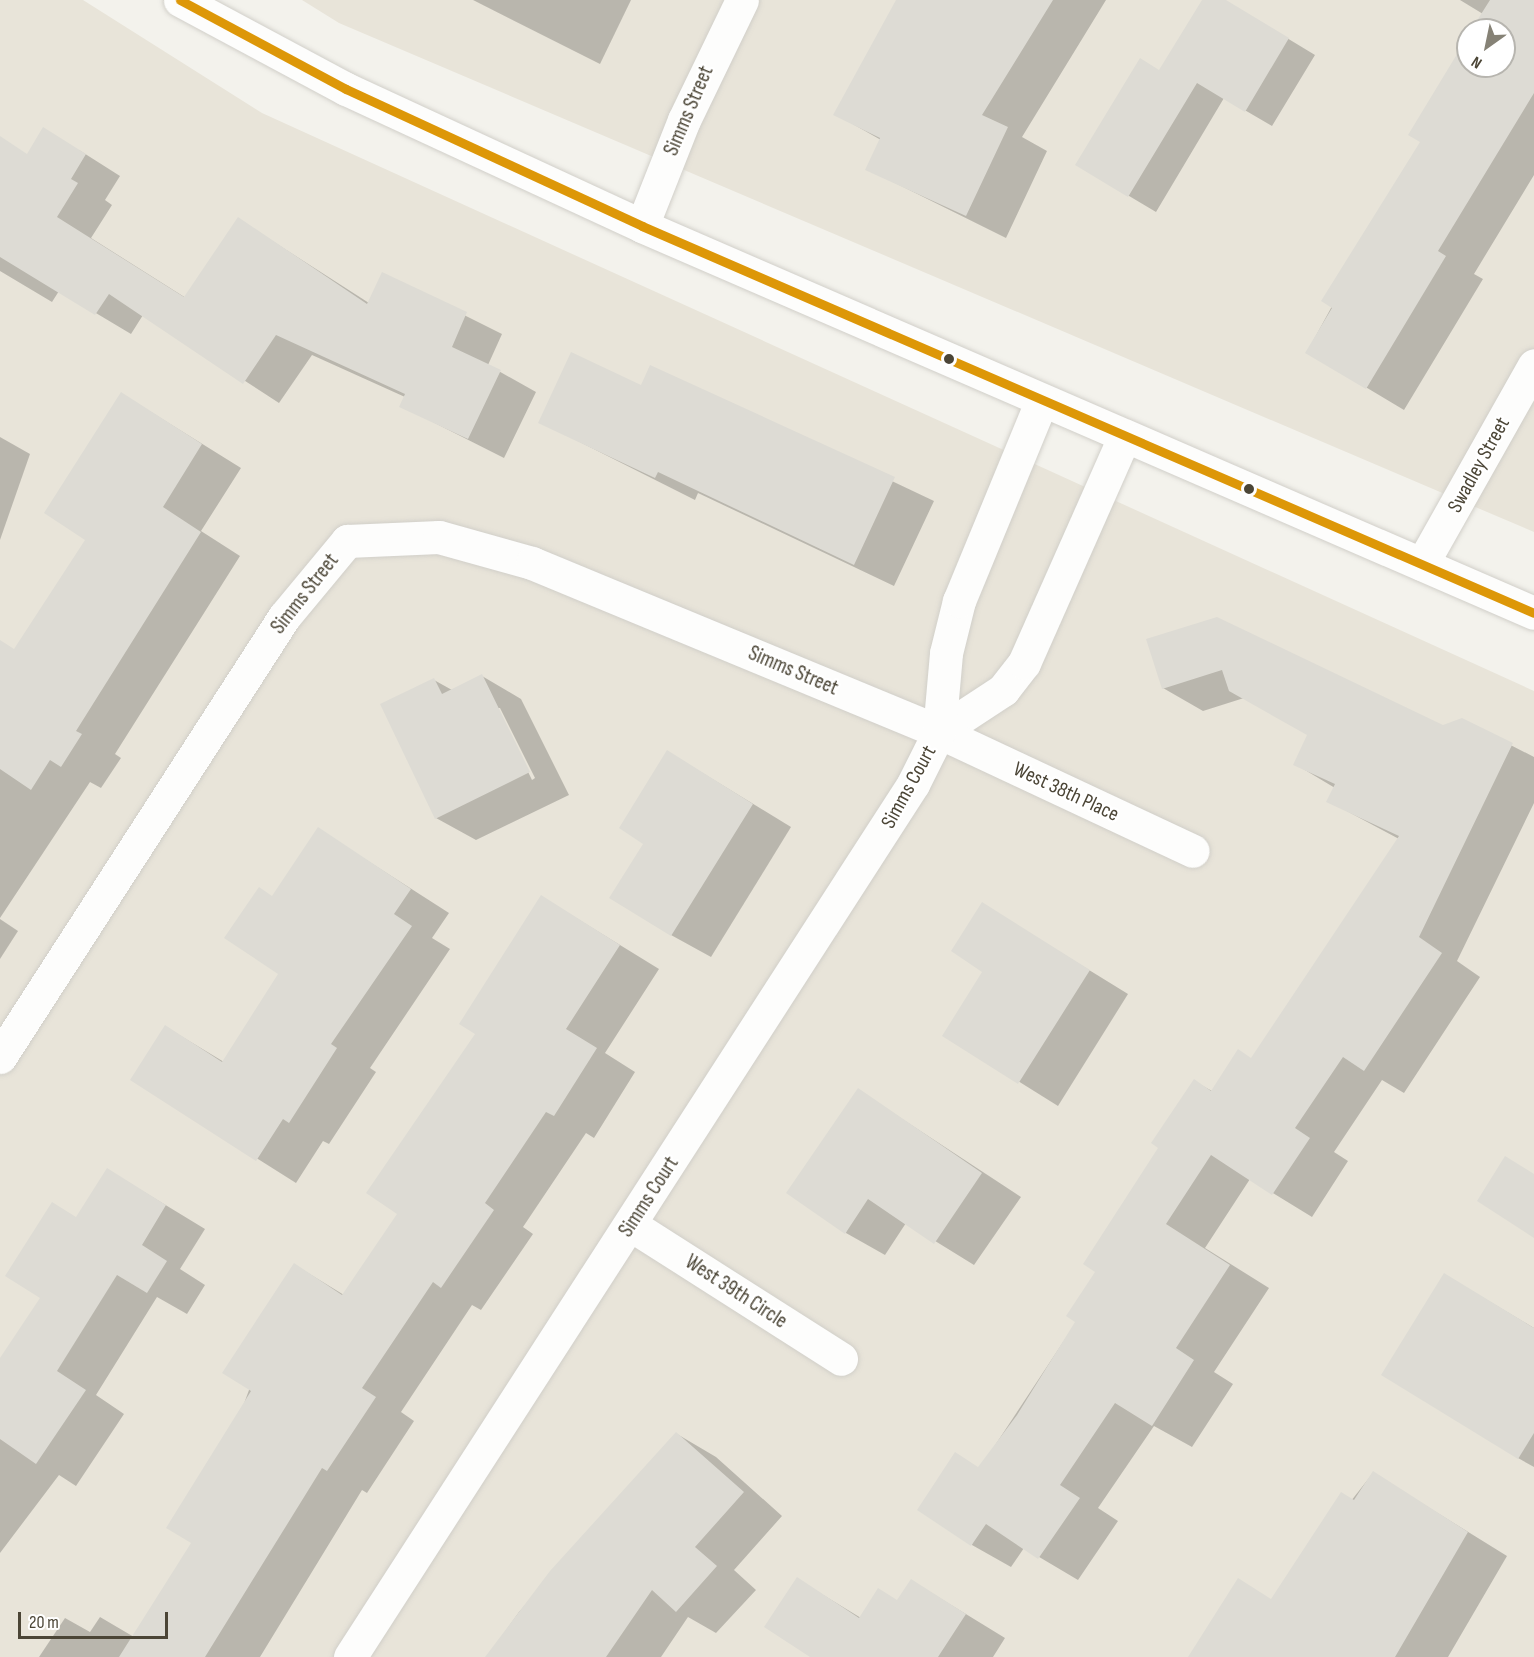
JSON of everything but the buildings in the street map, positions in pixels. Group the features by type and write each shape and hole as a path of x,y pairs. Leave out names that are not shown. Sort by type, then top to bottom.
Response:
{"street":[{"path":"180,0 316,74 642,226 1041,402 1534,613"},
{"name":"Simms Street","path":"642,226 684,120 742,0"},
{"name":"Swadley Street","path":"1422,564 1534,365"},
{"name":"Simms Court","path":"350,1657 865,866 939,732 946,653 959,601 1041,402"},
{"name":"Simms Court","path":"939,732 1003,690 1024,663 1124,437"},
{"name":"Simms Street","path":"0,1057 284,617 346,541 439,537 532,563 939,732"},
{"name":"West 38th Place","path":"939,732 1192,851"},
{"name":"West 39th Circle","path":"631,1225 841,1359"}],"shaded area":[{"path":"0,0 83,0 262,113 1534,691 1534,1657 0,1657"},
{"path":"302,0 1534,0 1534,532 339,23"}],"transit line":[{"path":"180,0 346,89 642,226 1534,613"}]}
